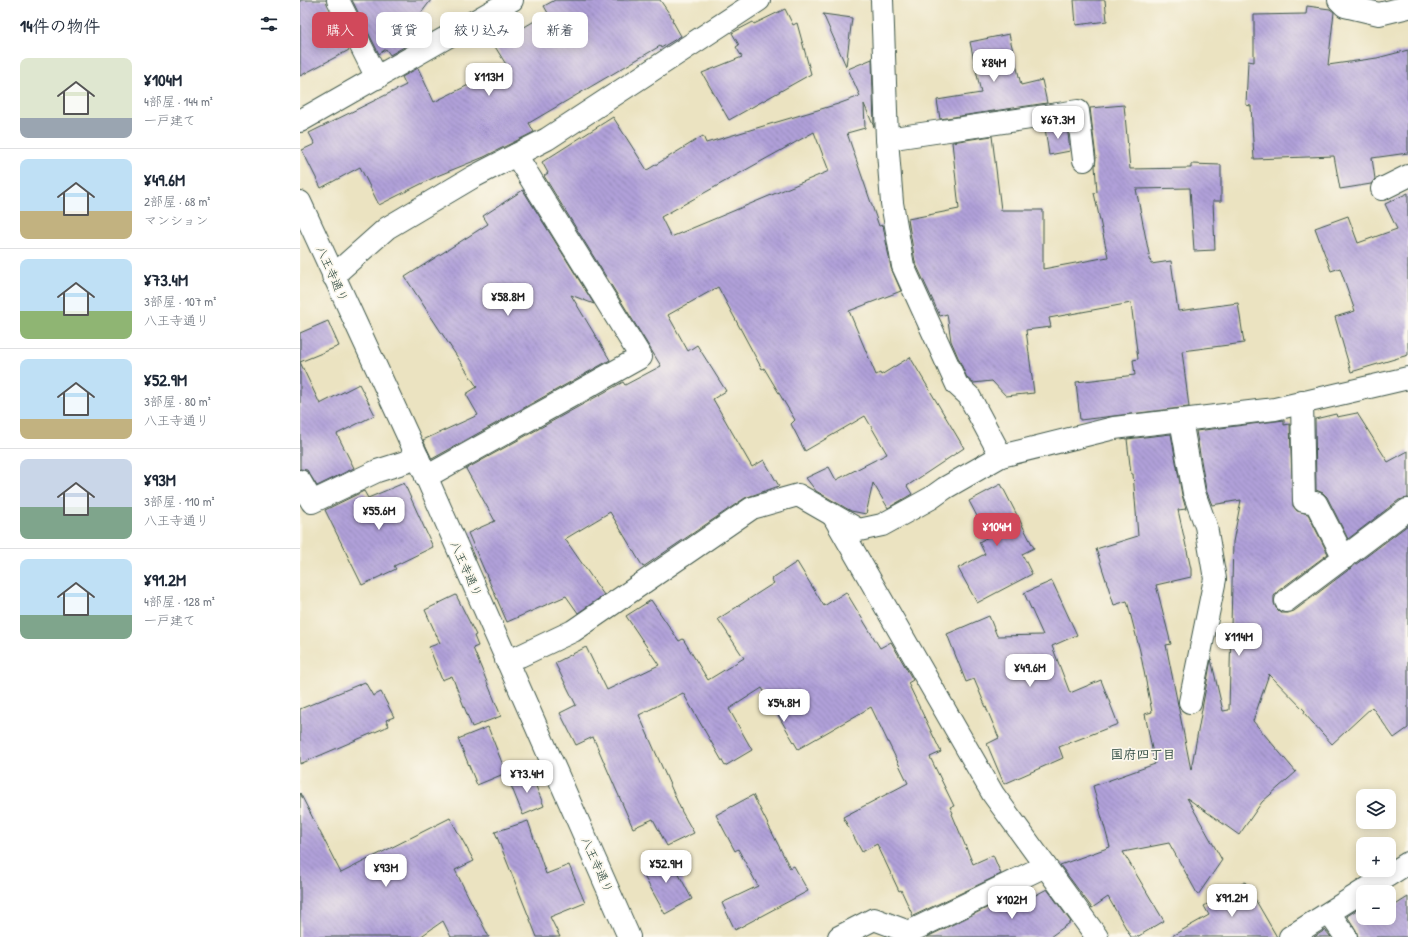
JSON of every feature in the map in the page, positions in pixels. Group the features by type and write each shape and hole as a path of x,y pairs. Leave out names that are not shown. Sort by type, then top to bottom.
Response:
{"street":[{"path":"338,0 377,78"},
{"path":"300,121 512,0"},
{"path":"333,276 388,228 473,177 547,139 759,0"},
{"path":"882,0 887,139 892,203 903,266 956,385 969,396 1001,456"},
{"path":"1340,0 1345,6 1379,14 1408,7"},
{"path":"887,139 1078,111 1084,160"},
{"path":"300,481 312,502 377,471 422,468 640,357 516,155"},
{"path":"1382,189 1408,176"},
{"name":"八王寺通り","path":"300,202 422,468 629,937"},
{"path":"506,660 520,656 573,630 752,508 798,495 859,530 882,525 931,498 945,488 1001,456 1114,428 1275,409 1408,378"},
{"path":"1302,402 1304,501 1316,503 1344,558"},
{"path":"1181,420 1194,492 1206,526 1215,579 1190,702"},
{"path":"1286,601 1407,510 1408,512"},
{"path":"834,516 993,794 1097,937"},
{"path":"1290,937 1408,863"},
{"path":"839,937 874,919 909,932 1045,866"},
{"path":"1329,913 1346,937"}],"building":[{"path":"300,0 326,0 332,12 312,12 312,48 348,48 349,50 300,76"},
{"path":"352,0 431,0 422,12 376,12 376,48 368,32 368,12 358,12"},
{"path":"555,0 660,0 673,19 672,20 681,36 661,48 660,46 529,123 534,132 484,157 437,176 379,205 360,167 321,188 302,150 315,144 309,133 406,85 402,77 418,68 434,102 507,66 496,48 524,48 524,27 532,22 532,48 588,48 588,12 547,12 544,6"},
{"path":"1074,0 1105,0 1107,21 1076,25"},
{"path":"1307,6 1330,9 1334,12 1328,65 1377,58 1408,50 1408,153 1372,158 1375,179 1371,184 1340,189 1334,156 1254,159 1251,106 1246,105 1248,61 1254,62 1254,15 1306,14"},
{"path":"785,9 793,25 797,23 811,74 729,120 702,73 742,57 736,47 739,45 732,33 753,22 754,24"},
{"path":"823,14 852,18 846,66"},
{"path":"1009,34 1021,85 1042,80 1047,103 940,119 937,100 981,93 970,42"},
{"path":"376,48 402,48 390,55 386,49 379,54"},
{"path":"872,59 874,127 864,104 865,128 847,133 879,226 883,225 891,268 901,291 849,311 876,375 880,373 881,375 910,357 964,448 907,486 912,494 888,508 873,483 866,514 851,511 816,491 806,478 829,467 836,480 887,454 865,416 805,451 791,424 795,420 764,368 762,369 718,287 668,315 688,351 697,345 726,391 713,399 752,467 764,460 779,486 745,498 643,567 610,512 565,539 604,595 578,613 566,596 507,622 468,533 495,521 466,469 623,382 625,385 661,366 544,176 548,173 542,162 613,117 647,170 703,136 706,143 838,104 860,96 848,69","holes":["814,132 829,171 671,237 661,217"]},
{"path":"1124,105 1130,169 1191,168 1191,164 1221,165 1221,201 1213,201 1215,250 1194,251 1190,188 1136,189 1151,264 1171,261 1178,311 1238,303 1244,343 1182,351 1189,407 1080,420 1076,382 1135,375 1133,360 1138,359 1131,303 1049,318 1051,327 1026,330 1034,393 1006,396 992,381 973,383 967,378 951,341 947,314 940,316 915,262 908,219 959,209 952,142 992,136 1001,210 1043,210 1043,269 1108,257 1094,193 1097,192 1095,166 1096,158 1090,108"},
{"path":"1067,125 1070,151 1049,155 1045,128"},
{"path":"523,190 594,304 571,295 610,360 432,459 423,440 478,415 466,394 477,387 405,277 488,224 483,216"},
{"path":"1408,193 1408,355 1351,372 1335,317 1355,311 1340,268 1331,271 1315,228 1348,216 1358,243 1397,229 1385,204"},
{"path":"328,321 339,346 300,362 300,333"},
{"path":"300,362 320,404 359,384 375,415 337,434 354,468 317,486 307,470 300,469"},
{"path":"1357,413 1388,462 1408,451 1408,498 1399,500 1348,539 1327,497 1323,493 1316,490 1315,419 1336,414 1337,417"},
{"path":"1284,420 1284,425 1290,424 1293,506 1297,511 1308,514 1328,554 1278,591 1274,596 1276,608 1281,613 1294,611 1408,525 1408,728 1394,738 1372,707 1332,744 1304,713 1305,711 1269,674 1253,721 1296,772 1262,802 1239,835 1187,798 1222,860 1198,895 1169,843 1123,852 1164,921 1137,937 1131,937 1108,897 1092,908 1060,865 1110,847 1093,786 1155,764 1145,714 1152,712 1140,651 1127,601 1114,605 1096,549 1138,536 1133,474 1131,474 1127,439 1171,434 1186,509 1178,510 1191,569 1191,577 1156,585 1171,644 1166,645 1191,770 1211,659 1223,711 1229,710 1233,542 1241,500 1212,505 1206,490 1196,431"},
{"path":"404,483 433,547 394,566 396,569 362,585 325,510 364,491 368,498"},
{"path":"1001,484 1034,548 1022,554 1032,574 977,603 958,568 985,554 979,542 988,537 969,501"},
{"path":"797,562 824,606 846,592 880,648 891,642 913,680 908,683 941,752 930,757 954,806 950,807 953,813 952,814 973,864 993,855 1001,874 913,916 901,890 899,891 877,844 862,852 843,817 908,783 871,707 798,749 762,688 729,709 752,750 725,766 683,693 639,715 682,812 694,833 667,846 653,819 633,828 593,737 576,745 560,713 576,705 555,663 586,647 607,690 659,665 626,616 651,600 679,641 683,639 708,680 744,658 718,619 774,583 771,579"},
{"path":"1052,581 1077,635 1052,646 1070,693 1101,680 1118,724 1059,747 1063,758 1004,784 987,744 999,738 974,679 966,682 947,634 989,616 997,636 1043,635 1024,593"},
{"path":"456,595 476,635 474,636 478,646 473,648 501,716 472,727 452,676 442,680 429,647 440,643 425,610"},
{"path":"365,682 373,696 381,692 394,717 386,720 389,726 300,764 300,709"},
{"path":"488,727 506,773 477,785 458,739"},
{"path":"531,774 544,806 523,815 510,783"},
{"path":"300,793 341,873 450,818 474,861 455,870 489,937 451,937 443,921 420,937 300,937"},
{"path":"753,795 790,868 794,866 808,891 735,930 722,903 758,886 738,849 735,851 716,815"},
{"path":"528,821 546,874 569,865 585,903 550,917 560,937 537,937 495,832"},
{"path":"668,854 692,899 665,914 640,869"},
{"path":"1245,882 1277,937 1170,937 1209,915 1204,906"},
{"path":"1047,889 1071,922 1050,937 927,937 1011,896 1015,906"},
{"path":"1408,897 1408,937 1358,937 1356,930 1347,916 1356,910 1356,925 1396,925 1396,905"},
{"path":"1325,930 1331,937 1314,937"}],"district":[{"name":"国府四丁目","path":"1143,754"}]}
